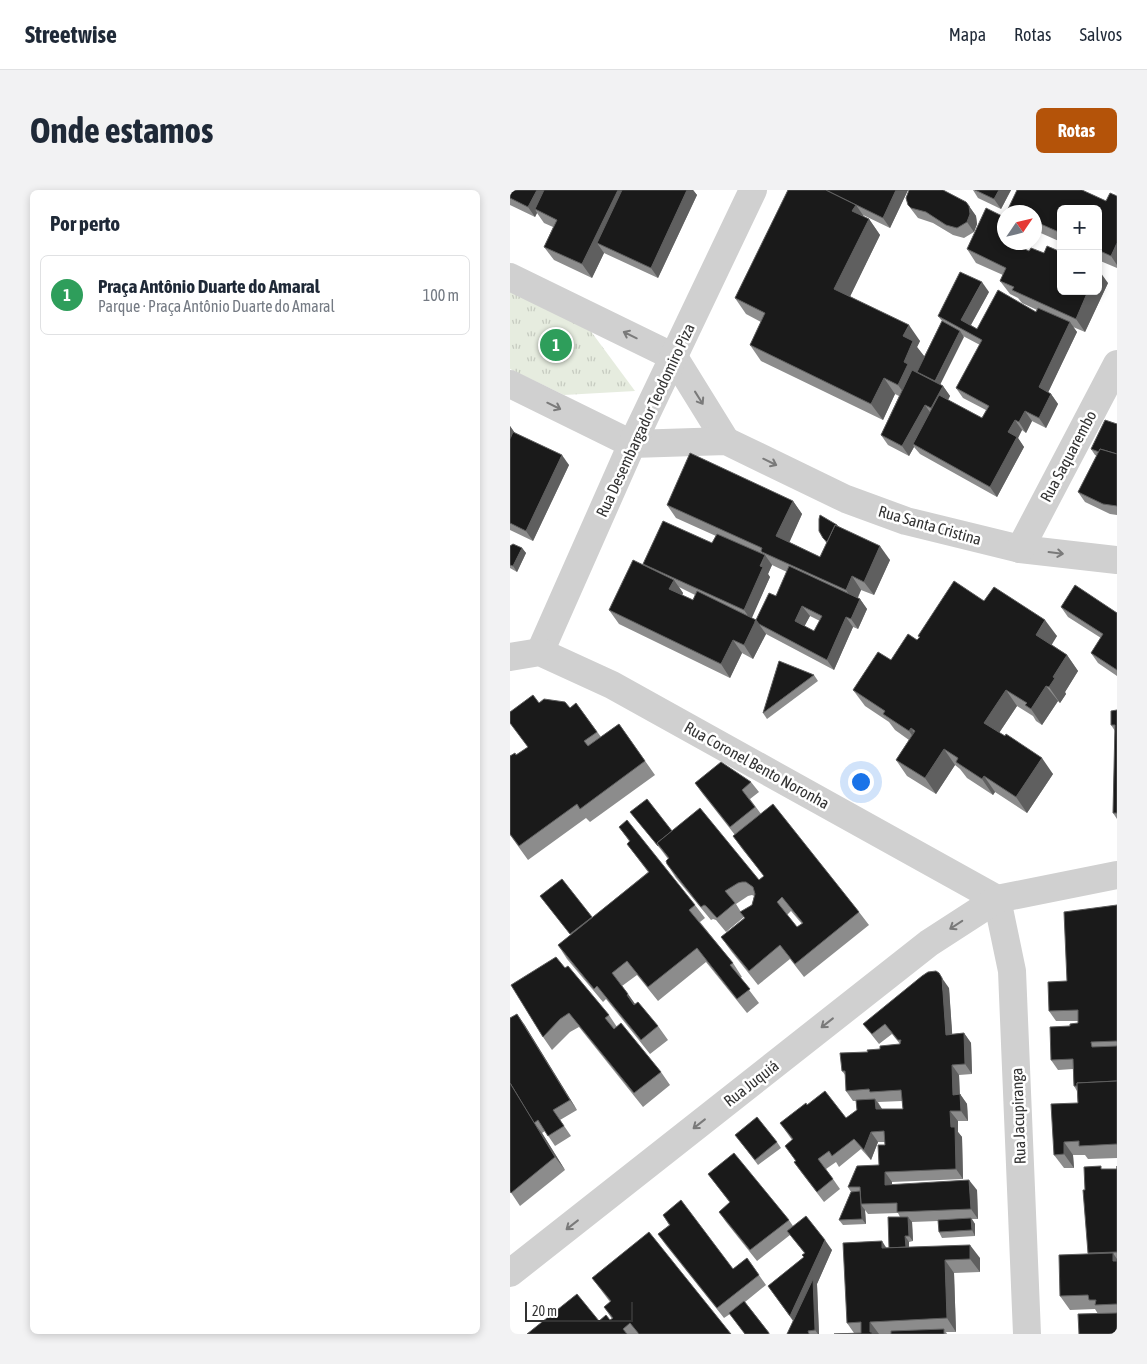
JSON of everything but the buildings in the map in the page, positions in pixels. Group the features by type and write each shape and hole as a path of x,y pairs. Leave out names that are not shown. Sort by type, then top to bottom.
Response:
{"street":[{"name":"Rua Desembargador Teodomiro Piza","path":"540,652 632,444 753,190"},
{"path":"510,278 674,356 726,441"},
{"name":"Rua Saquarembo","path":"1020,549 1117,364"},
{"path":"510,384 632,444"},
{"name":"Rua Santa Cristina","path":"632,444 726,441 846,499 906,521 1020,549 1117,560"},
{"path":"510,657 540,652"},
{"name":"Rua Coronel Bento Noronha","path":"540,652 612,685 997,899"},
{"path":"997,899 1117,875"},
{"name":"Rua Juquiá","path":"510,1273 929,943 997,899"},
{"name":"Rua Jacupiranga","path":"997,899 1012,971 1027,1334"}],"green space":[{"path":"510,290 584,322 635,391 564,395 510,369"}],"place":[{"name":"Praça Antônio Duarte do Amaral","path":"556,345"}]}
